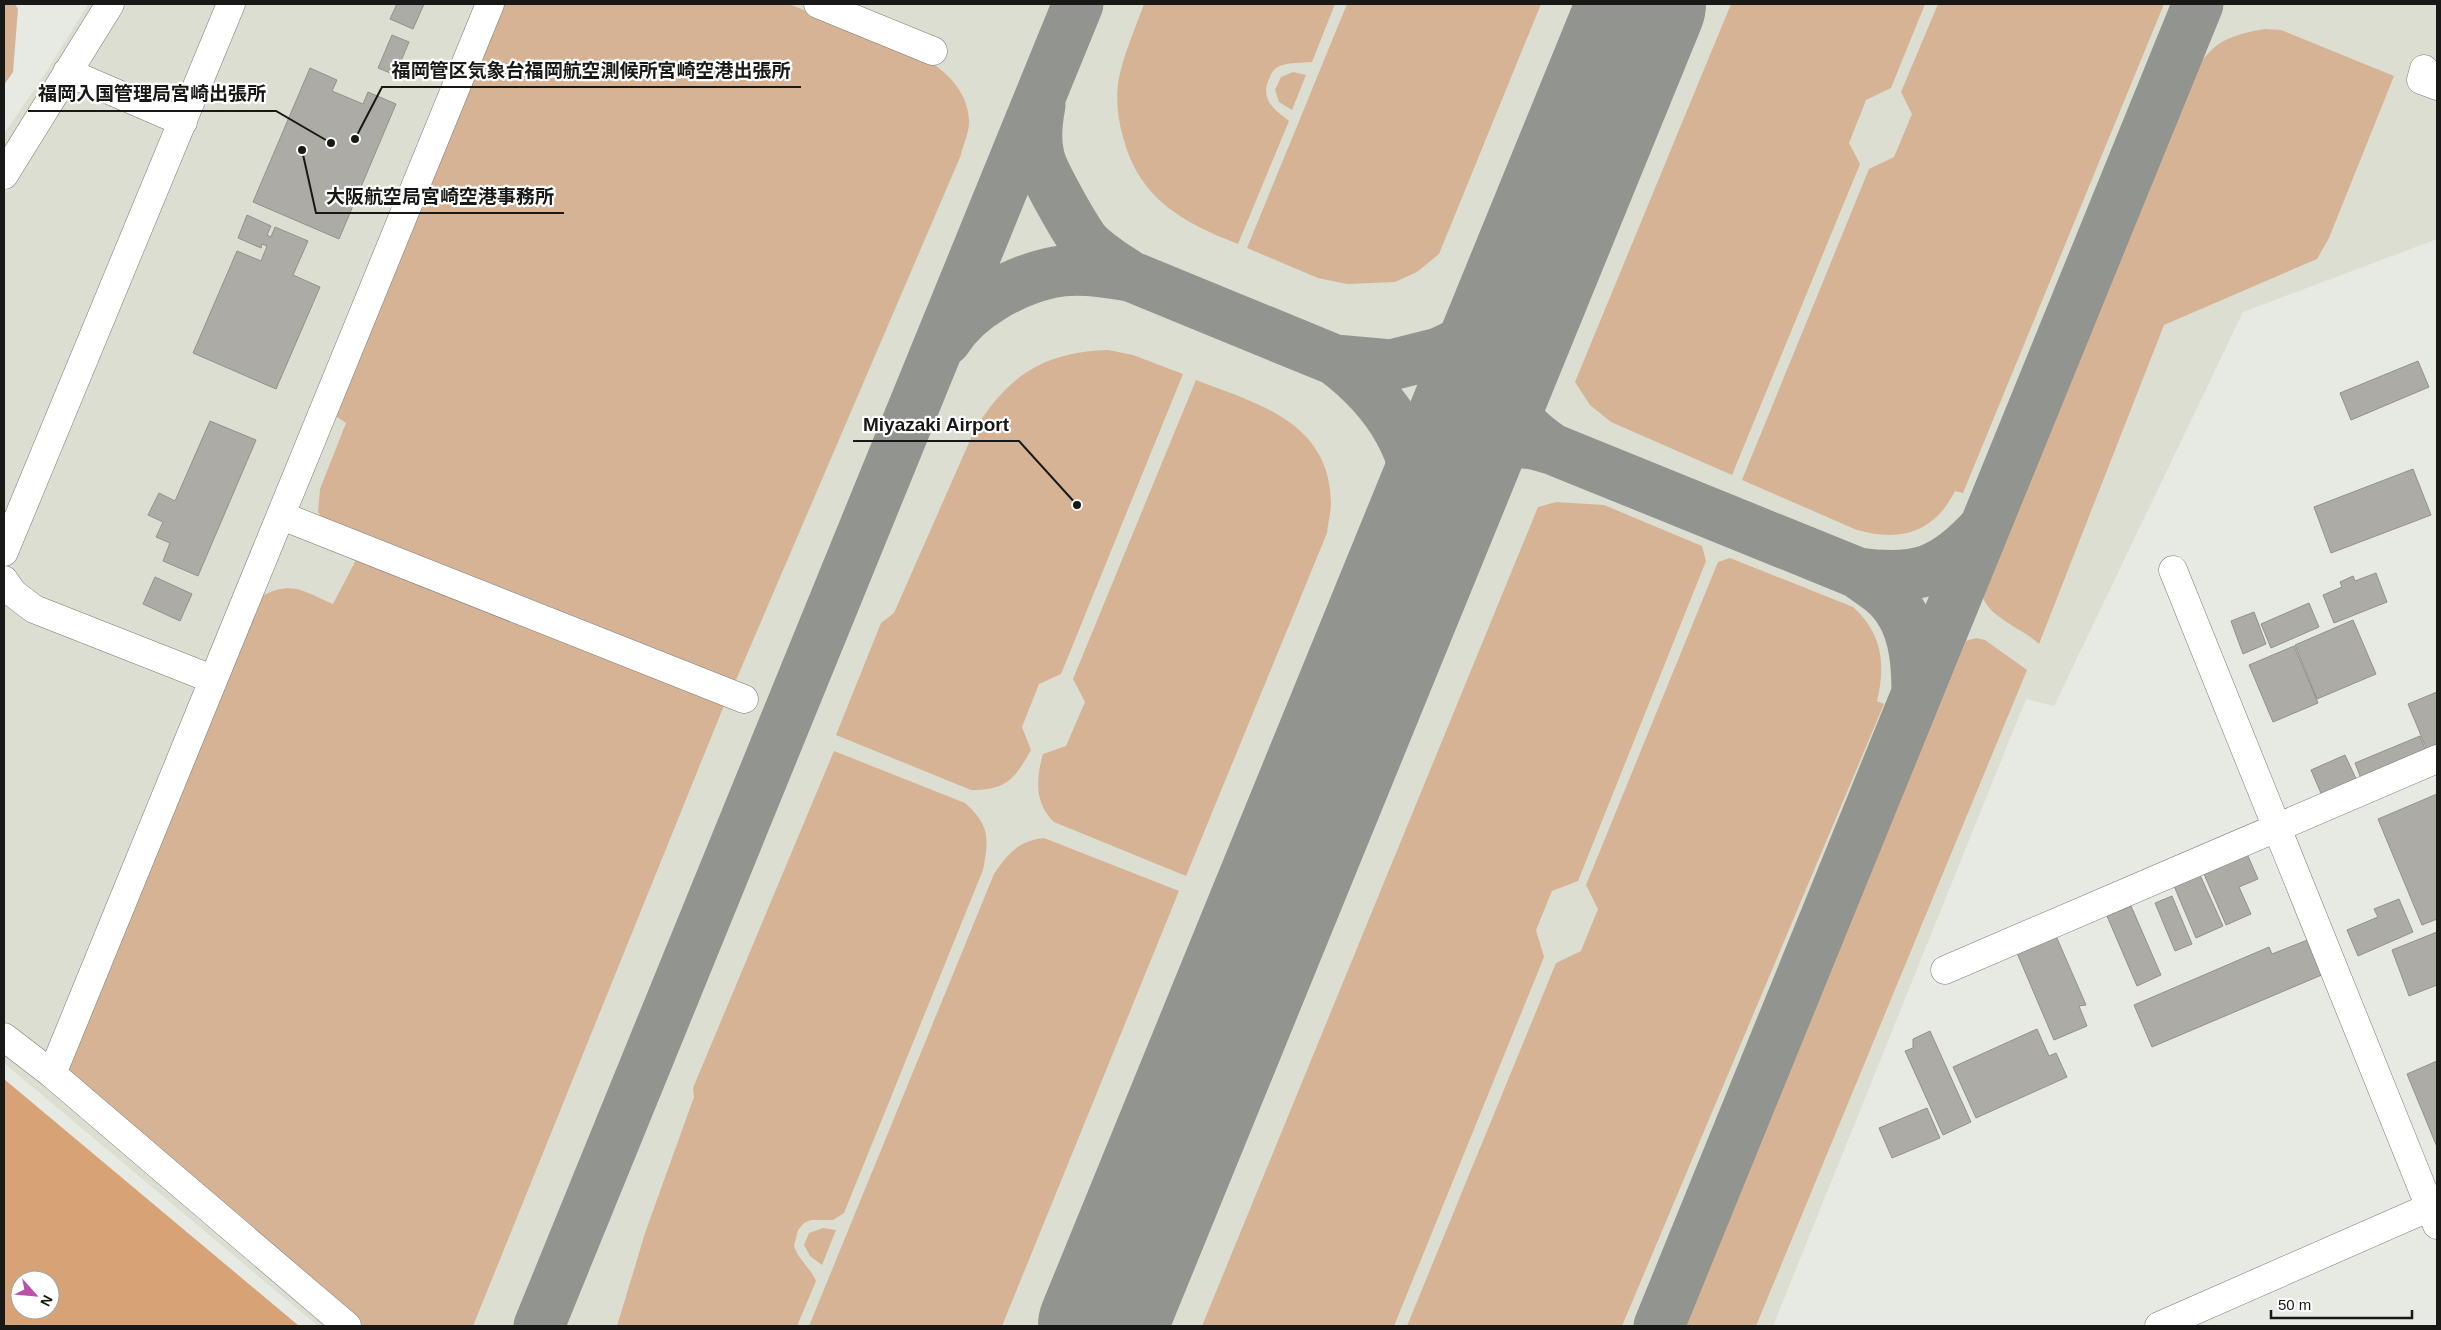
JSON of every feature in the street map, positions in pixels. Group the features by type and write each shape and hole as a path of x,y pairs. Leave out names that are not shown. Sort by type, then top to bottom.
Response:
{"street":[{"path":"4,175 110,4"},
{"path":"4,552 231,4"},
{"path":"52,1074 490,4"},
{"path":"818,4 933,51"},
{"path":"67,72 183,122"},
{"path":"282,516 744,700"},
{"path":"2159,1326 2435,1212 2173,570"},
{"path":"4,580 13,594 34,610 212,680"},
{"path":"1945,970 2437,759"},
{"path":"4,1037 52,1074 347,1326"}],"shaded area":[{"path":"4,4 15,4 18,9 13,72 4,85"},
{"path":"88,4 2437,4 2437,239 2243,312 2054,706 2026,699 1773,1326 318,1326 4,1063 4,134 49,68"},
{"path":"497,4 789,4 932,63 952,80 965,102 969,124 961,155 733,687 325,522 318,512 320,489 346,423 331,413"},
{"path":"1144,4 1335,4 1312,62 1292,63 1278,67 1273,71 1267,84 1266,91 1269,102 1289,121 1238,244 1181,217 1152,192 1140,177 1130,158 1119,121 1118,89 1125,55"},
{"path":"1347,4 1541,4 1439,254 1417,272 1395,282 1347,284 1318,278 1247,248"},
{"path":"1731,4 1925,4 1891,88 1866,100 1849,143 1860,164 1732,475 1611,422 1590,405 1575,382"},
{"path":"1938,4 2164,4 1963,493 1955,491 1947,505 1926,525 1914,531 1888,535 1857,530 1742,480 1869,169 1894,157 1912,114 1901,92"},
{"path":"2265,29 2281,30 2394,76 2329,238 2317,259 2164,325 2039,644 2000,618 1983,598 2188,81 2204,58 2219,44 2238,35"},
{"path":"1293,72 1306,75 1292,110 1279,102 1275,90 1281,77"},
{"path":"1108,350 1133,355 1183,374 1061,674 1039,684 1022,727 1031,750 1020,768 1008,781 1001,785 993,788 971,790 836,735 881,623 894,613 975,429 988,410 1001,394 1030,370 1065,356"},
{"path":"1196,380 1265,408 1286,420 1304,434 1318,452 1327,474 1331,510 1327,533 1186,876 1054,822 1047,815 1043,807 1038,790 1038,781 1043,754 1066,746 1085,702 1073,679"},
{"path":"1556,502 1604,505 1702,546 1706,561 1578,881 1552,891 1536,930 1544,957 1394,1326 1202,1326 1538,507"},
{"path":"357,558 725,703 473,1326 362,1326 351,1313 68,1071 66,1059 262,596 273,591 290,588 306,592 333,604"},
{"path":"1730,558 1853,607 1863,617 1876,638 1881,662 1880,687 1877,701 1884,704 1622,1326 1407,1326 1556,963 1581,951 1598,909 1586,885 1718,562"},
{"path":"1976,638 1985,640 2027,670 1756,1326 1680,1326 1966,641"},
{"path":"834,751 965,803 979,818 986,833 987,841 983,870 844,1213 833,1220 811,1220 804,1223 798,1230 794,1246 816,1281 797,1326 617,1326 646,1230 694,1097 693,1088"},
{"path":"1044,838 1179,891 1002,1326 809,1326 994,874 1015,849 1035,839"},
{"path":"4,1079 299,1326 4,1326"},
{"path":"823,1228 836,1230 822,1265 810,1256 804,1245 809,1233"}],"building":[{"path":"397,4 424,4 413,29 390,19"},
{"path":"392,35 409,42 395,75 378,68"},
{"path":"310,68 337,80 332,91 363,104 368,92 396,104 339,239 253,202"},
{"path":"247,215 271,226 267,235 271,237 275,227 308,241 293,275 320,287 276,389 193,353 237,251 261,261 267,246 262,244 261,248 238,238"},
{"path":"2418,361 2429,387 2351,420 2340,393"},
{"path":"210,421 256,440 198,576 163,561 170,543 156,537 163,522 148,515 159,493 175,501"},
{"path":"2413,469 2431,515 2331,553 2314,507"},
{"path":"2376,573 2387,602 2334,623 2323,595 2342,587 2340,582 2353,576 2355,581"},
{"path":"155,577 192,594 180,621 143,604"},
{"path":"2309,603 2319,627 2271,648 2261,624"},
{"path":"2254,612 2266,644 2243,654 2231,621"},
{"path":"2353,620 2376,674 2317,699 2295,645"},
{"path":"2294,646 2318,703 2273,722 2249,665"},
{"path":"2437,692 2437,746 2427,750 2408,704"},
{"path":"2420,736 2427,754 2362,781 2355,763"},
{"path":"2345,755 2358,783 2323,798 2311,770"},
{"path":"2437,794 2437,919 2422,925 2378,819"},
{"path":"2244,847 2258,879 2239,887 2251,914 2226,925 2201,867"},
{"path":"2200,875 2223,926 2196,938 2174,886"},
{"path":"2172,896 2192,944 2175,951 2155,903"},
{"path":"2399,899 2413,932 2358,956 2347,930 2378,917 2374,909"},
{"path":"2131,906 2161,975 2137,986 2107,916"},
{"path":"2053,929 2086,1005 2079,1006 2087,1026 2054,1040 2014,946"},
{"path":"2437,932 2437,985 2409,996 2392,950"},
{"path":"2310,939 2324,974 2152,1047 2134,1005 2269,947 2272,954"},
{"path":"2037,1029 2049,1056 2056,1053 2067,1077 1976,1118 1953,1067"},
{"path":"1930,1031 1971,1122 1943,1135 1905,1051 1913,1048 1913,1039"},
{"path":"2437,1061 2437,1147 2407,1074"},
{"path":"1927,1108 1940,1138 1892,1158 1879,1128"}],"taxiway":[{"path":"539,1326 1078,4"},
{"path":"1659,1326 2198,4"},
{"path":"1040,105 1037,137 1041,164 1073,224 1084,241 1094,251 1130,276 1335,360 1391,365 1439,353 1462,342 1485,327 1505,308 1538,259"},
{"path":"946,340 966,316 978,306 1006,289 1035,277 1070,270 1130,276"},
{"path":"1508,332 1502,369 1506,399 1522,425 1552,449 1858,573 1897,576 1928,570 1956,555 1984,528"},
{"path":"1335,360 1354,376 1386,411 1399,431 1409,452 1416,475 1419,499 1419,524 1409,573"},
{"path":"1434,515 1449,484 1464,466 1480,454 1498,446 1517,443 1552,449"},
{"path":"1858,573 1886,594 1904,618 1915,654 1917,692"}],"runway":[{"path":"1102,1326 1642,4"}],"place":[{"name":"福岡管区気象台福岡航空測候所宮崎空港出張所","path":"355,139"},
{"name":"福岡入国管理局宮崎出張所","path":"331,143"},
{"name":"大阪航空局宮崎空港事務所","path":"302,150"},
{"name":"Miyazaki Airport","path":"1077,505"}]}
